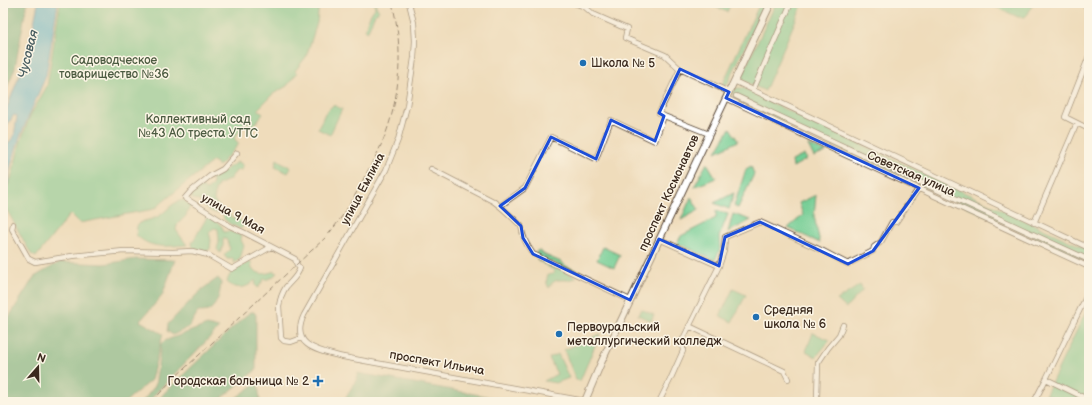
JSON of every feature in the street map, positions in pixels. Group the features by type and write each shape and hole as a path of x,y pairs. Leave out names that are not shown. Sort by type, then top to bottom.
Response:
{"main road":[{"name":"проспект Космонавтов","path":"588,393 630,300 771,3"},
{"name":"проспект Ильича","path":"586,401 588,393"}],"street":[{"name":"улица Емлина","path":"302,338 300,327 301,321 386,170 394,153 407,106 414,52 415,33 409,3"},
{"path":"574,3 627,29 625,38 665,55 680,69 729,92"},
{"path":"754,88 791,3"},
{"path":"1081,3 1089,7"},
{"path":"1089,56 1065,117 1089,129"},
{"path":"680,69 659,113 709,134"},
{"name":"Советская улица","path":"734,81 1089,248"},
{"path":"736,96 1089,260"},
{"name":"Советская улица","path":"726,98 839,152 1089,267"},
{"path":"500,206 525,188 550,136 596,159 611,120 655,141 664,116"},
{"path":"1034,223 1077,123"},
{"name":"улица 9 Мая","path":"237,154 223,169 210,176 190,191 185,198 230,226 295,259 300,268 297,276 286,287 279,306 281,338 284,341 291,342 302,338"},
{"path":"431,169 500,206 521,226 523,238 533,254 630,300"},
{"path":"659,402 683,351 682,341 724,251 725,237 760,222 848,264 873,251 874,247 881,242 892,222 896,222 919,188"},
{"path":"13,224 12,229 30,259 35,262 72,256 124,251 192,251 208,255 232,269 271,247"},
{"path":"659,239 718,266"},
{"path":"1034,402 1089,291"},
{"path":"823,402 817,398 818,363 828,348 839,336 843,325"},
{"path":"690,326 784,371 788,379"},
{"name":"проспект Ильича","path":"302,338 314,349 343,357 586,401"},
{"path":"1046,378 1089,400"}],"highlighted area":[{"path":"680,69 729,92 726,98 919,188 873,251 848,264 760,222 725,237 719,266 659,239 630,300 533,254 523,238 521,226 500,206 525,188 551,137 596,159 611,120 655,141 664,116 659,113"}],"green space":[{"path":"3,3 27,3 15,68 3,97"},
{"path":"60,3 319,3 317,23 306,57 295,71 297,73 287,86 273,94 258,109 263,114 252,127 247,122 234,138 239,144 219,166 213,161 154,209 79,223 70,214 36,257 31,254 3,203 3,196 11,179 20,143 30,116 47,86"},
{"path":"374,3 377,3 376,6 379,11 374,16 367,32 365,30 368,19 375,8"},
{"path":"716,3 731,3 727,12 715,7"},
{"path":"760,3 766,3 727,85 722,85"},
{"path":"776,3 803,3 765,91 740,79"},
{"path":"987,3 1033,3 1025,17 1018,17"},
{"path":"736,88 743,88 782,108 1089,250 1089,263 776,119 733,97"},
{"path":"333,105 342,109 330,135 318,129 325,113"},
{"path":"730,128 738,141 716,152"},
{"path":"808,145 826,152 814,157"},
{"path":"804,155 807,159 793,167 792,161"},
{"path":"277,159 291,168 288,173 275,167"},
{"path":"238,162 242,164 243,167 241,170 236,171 229,180 218,185 215,191 214,201 222,209 221,212 216,213 211,211 199,201 192,199 191,195 197,188 202,186 207,190 212,185 212,178"},
{"path":"707,163 716,178 694,187"},
{"path":"751,166 754,174 738,208 734,206 746,169"},
{"path":"734,193 729,209 714,203"},
{"path":"816,195 814,216 820,243 788,228 803,215 799,203"},
{"path":"691,197 699,210 681,220"},
{"path":"184,200 192,206 189,208 186,216 177,225 176,230 187,245 154,245 142,240 136,235 137,226 141,222 157,217 174,204"},
{"path":"716,211 728,214 719,237 720,249 715,260 677,243 681,236 716,218"},
{"path":"226,212 227,215 230,215 232,218 237,218 242,222 243,227 241,229 230,224 224,219 223,215"},
{"path":"733,214 751,220 728,232"},
{"path":"210,216 222,226 224,232 229,231 242,235 241,240 244,246 240,259 234,263 233,259 227,259 224,255 230,249 226,238 223,238 223,246 220,253 217,249 219,242 218,229 214,228 209,232 211,240 210,249 207,251 193,248 192,243 207,217"},
{"path":"603,247 620,255 614,268 597,260"},
{"path":"538,250 574,269 580,274 538,256 536,252"},
{"path":"538,258 576,278 555,281 549,288 547,285 548,275 555,272 538,261"},
{"path":"136,259 175,260 162,296 140,321 163,334 151,380 125,402 3,402 3,325 34,277 60,262 104,264"},
{"path":"251,262 252,268 260,273 275,271 277,273 271,278 264,279 258,288 255,285 256,281 248,286 240,288 230,285 227,282 230,274"},
{"path":"218,278 221,281 220,293 217,302 211,309 208,311 198,312 189,327 173,335 167,331 168,324 201,290"},
{"path":"860,285 863,290 846,308 837,300"},
{"path":"733,289 746,295 732,322 720,316"},
{"path":"1089,305 1089,402 1064,402 1046,394"},
{"path":"641,309 654,315 651,321 638,315"},
{"path":"251,312 254,312 256,315 256,370 217,402 157,402 164,393"},
{"path":"207,325 219,328 149,402 142,402 155,386 161,344 164,341"},
{"path":"813,333 830,340 816,357 806,351"},
{"path":"600,334 580,381 576,380 564,350"},
{"path":"558,354 569,378 556,383 544,381 557,374 549,358"},
{"path":"358,373 508,400 507,402 343,402 356,380"},
{"path":"258,382 260,402 230,402"}],"water":[{"name":"Чусовая","path":"38,3 58,3 46,76 20,137 10,169 9,181 3,194 3,150 14,136 17,116 14,115 3,132 3,114 27,56"}],"railway":[{"path":"153,402 170,382 325,238 343,215 353,199 383,141 392,115 398,83 399,67 398,35 392,3"}],"place":[{"name":"Школа № 5","path":"583,63"},
{"name":"Средняя школа № 6","path":"756,317"},
{"name":"Первоуральский металлургический колледж","path":"559,334"},
{"name":"Городская больница № 2","path":"318,381"}],"park label":[{"name":"Садоводческое товарищество №36","path":"114,67"},
{"name":"Коллективный сад №43 АО треста УТТС","path":"198,126"}]}
